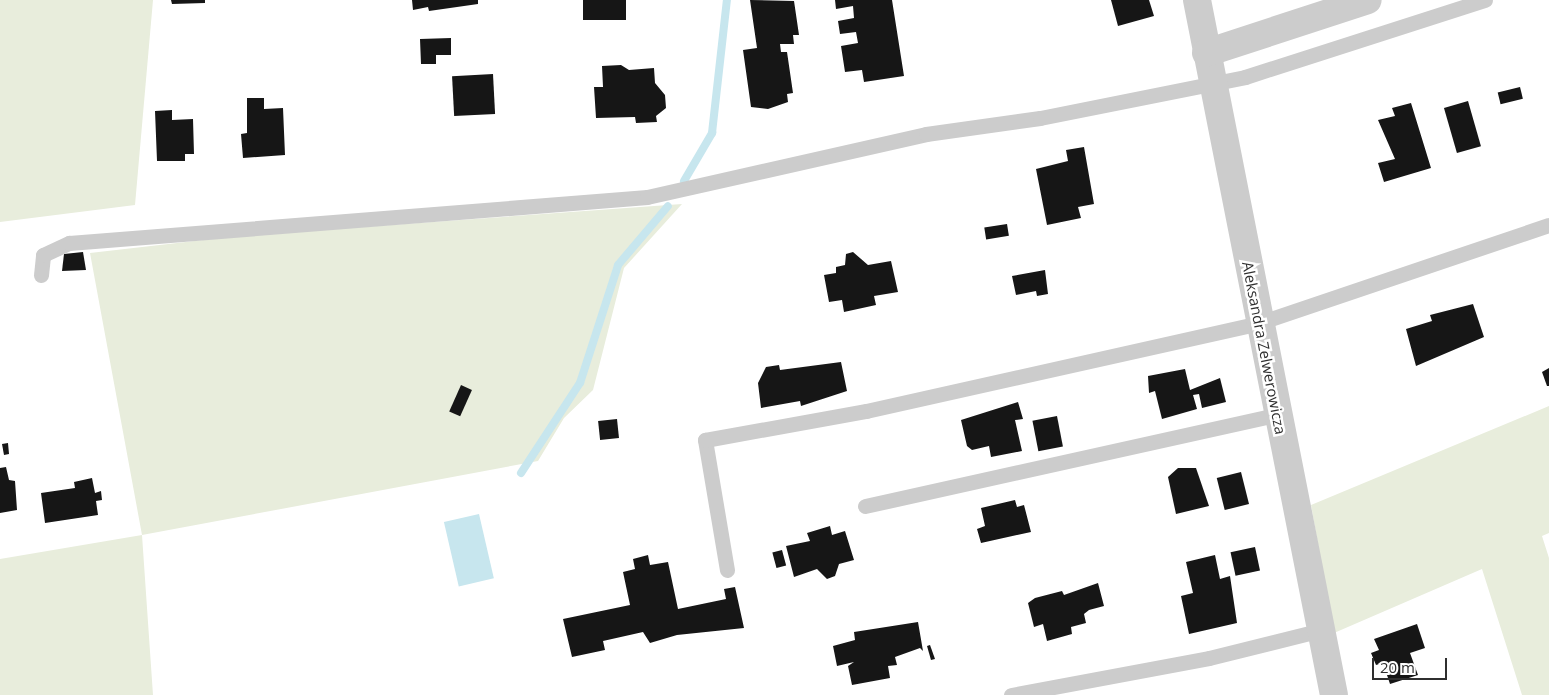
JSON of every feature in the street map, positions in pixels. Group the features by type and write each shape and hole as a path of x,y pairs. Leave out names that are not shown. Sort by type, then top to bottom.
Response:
{"street":[{"name":"Aleksandra Zelwerowicza","path":"1197,0 1211,85 1334,695"},
{"path":"1206,54 1368,0"}],"lane":[{"path":"41,275 43,255 69,243 647,197 926,134 1211,85 1484,0"},
{"path":"727,570 705,440 866,411 1259,323 1549,226"},
{"path":"865,506 1277,415"},
{"path":"1011,695 1209,658 1321,630"}],"green space":[{"path":"0,0 153,0 135,205 0,222"},
{"path":"682,204 624,268 593,390 564,418 538,461 142,535 90,253 238,236"},
{"path":"1549,406 1549,533 1542,536 1549,558 1549,695 1522,695 1482,569 1334,633 1311,505"},
{"path":"142,535 153,695 0,695 0,559"}],"water":[{"path":"479,514 494,578 459,586 444,522"}],"building":[{"path":"171,0 205,0 205,3 172,4"},
{"path":"412,0 478,0 478,4 429,11 428,7 413,10"},
{"path":"583,0 626,0 626,20 583,20"},
{"path":"750,0 794,1 799,35 793,35 794,44 780,44 781,52 787,52 793,93 787,94 788,102 768,109 751,107 743,50 757,48"},
{"path":"835,0 892,0 904,76 864,82 862,70 845,72 841,46 858,43 856,32 840,34 838,21 854,18 853,6 836,9"},
{"path":"1111,0 1149,0 1154,16 1118,26"},
{"path":"451,38 451,55 436,55 436,64 421,64 420,39"},
{"path":"621,65 629,70 654,68 655,83 665,95 666,108 656,116 657,122 636,123 635,117 596,118 594,87 603,87 602,66"},
{"path":"493,74 495,114 454,116 452,76"},
{"path":"1520,87 1523,99 1501,104 1498,93"},
{"path":"247,98 264,98 264,109 283,108 285,155 243,158 241,134 247,133"},
{"path":"1468,101 1481,146 1457,153 1444,108"},
{"path":"1411,103 1431,168 1384,182 1378,163 1395,159 1378,120 1395,116 1392,108"},
{"path":"172,110 172,120 193,119 194,154 185,154 185,161 157,161 155,111"},
{"path":"1084,147 1094,204 1078,207 1081,218 1047,225 1036,169 1068,161 1066,150"},
{"path":"1007,224 1009,236 986,239 984,228"},
{"path":"83,252 86,270 62,271 64,254"},
{"path":"853,252 868,265 891,261 898,292 874,296 876,305 844,312 842,300 829,302 824,275 836,273 836,267 845,265 846,254"},
{"path":"1045,270 1048,294 1037,296 1036,291 1016,295 1012,276"},
{"path":"1473,304 1484,337 1416,366 1406,329 1432,321 1430,315"},
{"path":"841,362 847,391 801,406 800,401 761,408 758,383 766,367 779,365 780,370"},
{"path":"1549,368 1549,386 1547,386 1542,372"},
{"path":"1185,369 1190,390 1220,378 1226,402 1202,408 1199,394 1193,395 1197,409 1162,419 1155,391 1149,393 1148,376"},
{"path":"461,385 472,390 460,416 449,411"},
{"path":"1018,402 1023,419 1015,420 1022,451 991,457 989,446 972,450 967,446 961,420"},
{"path":"1057,416 1063,446 1038,451 1032,421"},
{"path":"617,419 619,438 600,440 598,421"},
{"path":"8,443 9,454 4,455 2,444"},
{"path":"6,467 9,480 15,481 17,510 0,513 0,468"},
{"path":"1178,468 1196,468 1209,506 1176,514 1168,477"},
{"path":"1241,472 1249,504 1225,510 1217,478"},
{"path":"92,478 95,493 101,491 102,500 96,501 98,515 45,523 41,493 75,488 74,482"},
{"path":"1015,500 1017,507 1024,505 1031,532 981,543 977,529 985,526 981,508"},
{"path":"830,526 832,535 845,531 854,560 839,564 835,576 827,579 817,569 794,577 786,546 810,541 807,533"},
{"path":"1255,547 1260,570 1236,576 1231,552"},
{"path":"782,550 786,565 776,568 772,553"},
{"path":"648,555 650,565 668,562 678,609 726,599 724,589 735,587 744,628 677,635 650,643 643,632 603,641 605,650 572,657 563,619 630,605 623,572 635,569 633,559"},
{"path":"1215,555 1220,579 1230,576 1237,623 1189,634 1181,596 1193,593 1186,562"},
{"path":"1098,583 1104,606 1089,610 1084,614 1086,623 1071,627 1072,634 1047,641 1043,624 1034,627 1028,603 1035,598 1062,591 1064,595"},
{"path":"918,622 923,651 920,648 895,657 897,665 888,666 890,678 852,685 848,666 854,662 837,666 833,646 855,640 854,632"},
{"path":"1417,624 1425,648 1410,653 1418,675 1390,684 1383,663 1376,665 1371,653 1379,650 1374,639"},
{"path":"930,645 935,659 931,660 927,646"}],"waterway":[{"path":"684,181 712,133 727,0"},
{"path":"521,473 580,383 618,265 668,206"}]}
